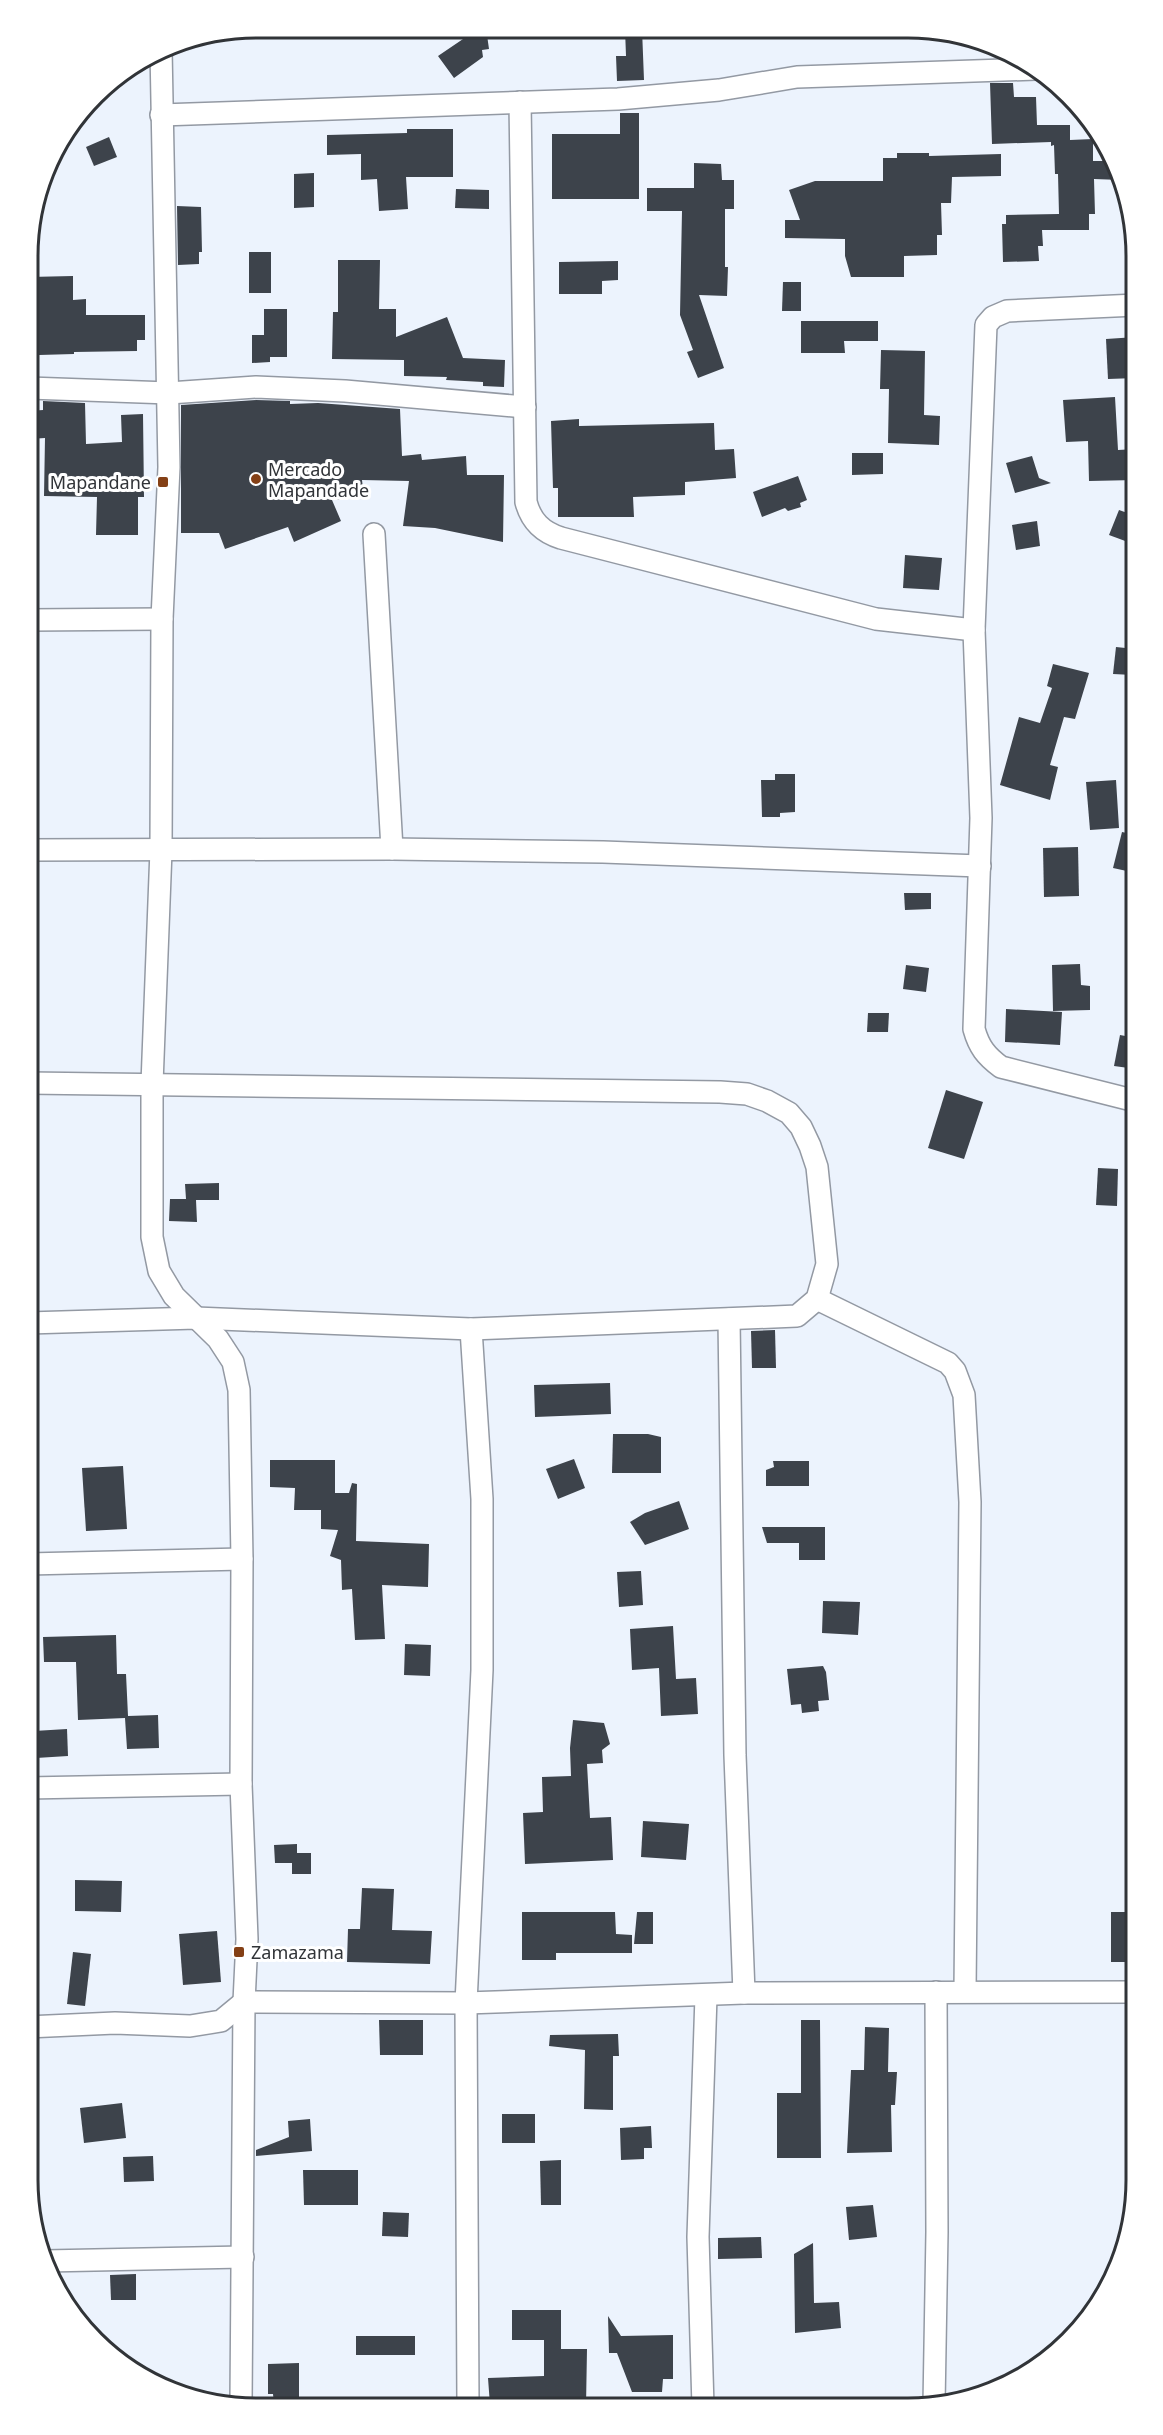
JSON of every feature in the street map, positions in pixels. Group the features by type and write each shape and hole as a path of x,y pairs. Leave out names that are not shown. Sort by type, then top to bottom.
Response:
{"street":[{"path":"161,59 169,467 162,619 161,850 152,1084 152,1238 159,1271 174,1296 218,1339 233,1362 239,1390 242,1559 241,1784 247,1939 244,2002 242,2397"},
{"path":"161,115 618,99 719,90 797,77 1021,69"},
{"path":"520,102 526,502 529,515 548,534 876,619 974,630"},
{"path":"1126,305 1006,311 993,317 986,325 974,630 981,818 974,1029 979,1045 986,1056 1002,1066 1126,1098"},
{"path":"38,388 169,393 256,387 525,407"},
{"path":"374,534 392,849"},
{"path":"38,620 162,619"},
{"path":"38,850 392,849 603,852 980,866"},
{"path":"38,1083 747,1094 768,1101 789,1113 801,1127 810,1146 817,1167 827,1264 817,1299 797,1316 471,1329 196,1318 38,1323"},
{"path":"817,1299 948,1363 955,1371 964,1395 970,1502 965,1991"},
{"path":"729,1319 735,1755 744,1993"},
{"path":"468,2398 466,2003 482,1670 482,1499 471,1329"},
{"path":"38,1564 242,1559"},
{"path":"38,1788 241,1784"},
{"path":"934,2396 937,2232 936,1992"},
{"path":"38,2027 116,2023 190,2026 220,2021 244,2002 466,2003 744,1993 1126,1992"},
{"path":"703,2398 698,2236 706,1996"},
{"path":"53,2261 243,2257"}],"building":[{"path":"465,38 487,38 489,49 482,50 483,57 454,78 438,56"},
{"path":"625,38 642,38 644,80 617,81 616,56 626,56"},
{"path":"990,83 1013,83 1014,97 1036,97 1037,125 1070,125 1070,140 1092,139 1093,161 1104,161 1112,180 1094,179 1095,214 1089,214 1089,230 1042,230 1043,246 1038,246 1039,261 1003,262 1002,224 1006,224 1006,215 1059,214 1058,174 1055,174 1054,145 1051,146 1051,142 992,144"},
{"path":"620,113 639,113 639,199 552,199 552,134 620,134"},
{"path":"407,129 453,129 453,177 406,177 408,209 379,211 377,179 361,180 361,154 327,155 327,135 407,133"},
{"path":"109,137 117,157 94,166 86,147"},
{"path":"897,153 929,153 929,156 1001,154 1001,176 952,177 951,203 941,203 942,235 937,235 937,255 904,256 904,277 851,277 845,256 845,239 785,238 785,220 800,220 789,190 815,181 883,181 883,158 897,158"},
{"path":"694,163 721,164 722,180 734,180 734,209 725,209 727,296 699,295 724,368 698,378 687,352 693,350 680,315 682,211 647,211 647,188 694,188"},
{"path":"314,173 314,207 294,208 294,174"},
{"path":"456,189 489,190 489,209 455,208"},
{"path":"177,206 201,207 202,252 199,252 199,264 178,265"},
{"path":"249,252 271,252 271,293 249,293"},
{"path":"338,260 380,260 379,309 396,309 396,337 447,317 463,358 505,360 504,387 483,386 483,382 446,380 447,377 404,376 404,360 332,359 333,312 338,312"},
{"path":"618,261 618,280 602,281 602,294 559,294 559,262"},
{"path":"73,276 73,300 86,299 86,315 145,315 145,340 137,340 137,351 39,355 38,277"},
{"path":"783,282 801,282 801,311 782,311"},
{"path":"264,309 287,309 287,357 270,357 270,362 252,363 252,335 264,335"},
{"path":"801,321 878,321 878,341 844,341 845,353 801,353"},
{"path":"1126,338 1126,378 1108,379 1106,339"},
{"path":"881,350 925,351 924,415 940,416 939,445 888,443 889,389 880,389"},
{"path":"1115,397 1118,450 1126,450 1126,480 1089,481 1088,441 1066,442 1063,400"},
{"path":"256,400 290,401 290,404 318,403 400,409 402,456 421,454 422,460 466,456 467,475 504,475 503,542 435,528 403,526 409,481 362,480 364,497 332,500 341,521 294,542 288,527 225,549 219,533 181,533 181,405"},
{"path":"43,401 85,403 86,444 122,442 121,415 143,414 144,497 138,497 138,535 96,535 97,497 44,496 45,438 38,438 38,410 43,410"},
{"path":"579,419 579,426 714,423 715,450 734,449 736,478 685,482 685,495 633,497 634,517 558,517 558,488 553,488 551,421"},
{"path":"852,453 883,453 883,474 852,475"},
{"path":"1032,456 1039,478 1051,483 1015,493 1006,463"},
{"path":"798,476 807,500 800,503 801,507 788,511 785,508 762,517 753,492"},
{"path":"1119,510 1126,512 1126,541 1109,535"},
{"path":"1037,521 1040,546 1016,550 1012,525"},
{"path":"905,555 942,558 939,590 903,588"},
{"path":"1116,647 1126,648 1126,675 1113,674"},
{"path":"1053,664 1089,673 1075,719 1064,717 1050,765 1058,767 1050,800 1000,785 1019,717 1040,723 1052,688 1047,686"},
{"path":"775,774 795,774 795,812 780,813 780,817 762,817 761,780 775,780"},
{"path":"1116,780 1119,828 1090,830 1086,782"},
{"path":"1122,832 1126,833 1126,871 1113,868"},
{"path":"1078,847 1079,896 1044,897 1043,848"},
{"path":"904,893 931,893 931,909 905,910"},
{"path":"1080,964 1081,985 1090,986 1090,1010 1053,1011 1052,965"},
{"path":"906,965 929,968 926,992 903,989"},
{"path":"1006,1009 1062,1012 1060,1045 1005,1042"},
{"path":"868,1013 889,1013 888,1032 867,1032"},
{"path":"1120,1035 1126,1036 1126,1068 1114,1066"},
{"path":"946,1090 983,1102 964,1159 928,1148"},
{"path":"1098,1168 1118,1169 1117,1206 1096,1205"},
{"path":"219,1183 219,1200 196,1200 197,1222 169,1221 170,1199 186,1199 185,1184"},
{"path":"775,1330 776,1368 752,1368 751,1331"},
{"path":"610,1383 611,1414 535,1417 534,1385"},
{"path":"613,1434 648,1434 661,1437 661,1473 612,1473"},
{"path":"574,1459 585,1488 558,1499 546,1469"},
{"path":"270,1460 335,1460 335,1493 349,1493 352,1483 357,1484 356,1541 429,1544 428,1587 382,1585 385,1639 355,1640 352,1589 342,1590 341,1560 330,1556 338,1530 321,1529 321,1510 294,1510 295,1488 270,1487"},
{"path":"773,1461 809,1461 809,1486 766,1486 766,1470 774,1467"},
{"path":"123,1466 127,1529 86,1531 82,1468"},
{"path":"679,1501 689,1529 645,1545 630,1522 645,1513"},
{"path":"762,1527 825,1527 825,1560 799,1560 799,1543 767,1543"},
{"path":"641,1571 643,1605 619,1607 617,1572"},
{"path":"823,1601 860,1602 858,1635 822,1633"},
{"path":"673,1626 676,1679 696,1678 698,1714 661,1716 659,1668 632,1670 630,1629"},
{"path":"116,1635 117,1674 126,1674 128,1716 158,1715 159,1748 127,1749 125,1718 78,1720 76,1662 44,1662 43,1637"},
{"path":"405,1644 431,1645 430,1676 404,1675"},
{"path":"823,1666 826,1672 829,1700 818,1701 819,1711 802,1713 801,1704 791,1705 787,1669"},
{"path":"573,1720 604,1723 610,1744 602,1750 603,1763 587,1764 590,1818 611,1817 613,1860 525,1864 523,1813 543,1812 542,1777 571,1776 570,1748"},
{"path":"67,1729 68,1756 38,1758 38,1731"},
{"path":"643,1821 689,1824 686,1860 641,1857"},
{"path":"297,1844 297,1853 311,1853 311,1874 292,1874 292,1863 275,1863 274,1845"},
{"path":"75,1880 122,1881 121,1912 75,1911"},
{"path":"362,1888 394,1889 392,1930 432,1931 430,1964 347,1962 348,1929 360,1929"},
{"path":"522,1912 615,1912 616,1934 632,1935 632,1953 556,1953 556,1960 522,1960"},
{"path":"637,1912 653,1912 653,1944 634,1944"},
{"path":"1111,1912 1126,1912 1126,1962 1111,1962"},
{"path":"217,1931 221,1982 183,1985 179,1934"},
{"path":"73,1952 91,1954 85,2006 67,2004"},
{"path":"379,2020 423,2020 423,2055 380,2055"},
{"path":"801,2020 820,2020 821,2158 777,2158 777,2093 801,2093"},
{"path":"865,2027 889,2028 888,2072 897,2072 895,2105 891,2105 892,2152 847,2153 851,2070 864,2070"},
{"path":"618,2034 619,2056 613,2056 613,2110 584,2109 585,2050 549,2046 550,2035"},
{"path":"122,2103 126,2138 84,2143 80,2108"},
{"path":"502,2114 535,2114 535,2143 502,2143"},
{"path":"310,2119 312,2151 256,2156 256,2150 289,2137 288,2121"},
{"path":"651,2126 652,2148 644,2148 644,2159 621,2160 620,2128"},
{"path":"153,2156 154,2181 124,2182 123,2157"},
{"path":"561,2160 561,2205 541,2205 540,2161"},
{"path":"303,2170 358,2170 358,2205 304,2205"},
{"path":"873,2205 877,2237 849,2240 846,2207"},
{"path":"383,2212 409,2213 408,2237 382,2236"},
{"path":"761,2237 762,2258 718,2259 718,2238"},
{"path":"813,2243 814,2303 839,2302 841,2328 795,2333 794,2254"},
{"path":"136,2274 136,2300 111,2300 110,2275"},
{"path":"512,2310 561,2310 561,2349 587,2349 586,2398 489,2398 488,2378 544,2376 544,2340 512,2340"},
{"path":"608,2316 621,2336 673,2335 673,2379 663,2379 662,2392 632,2392 617,2353 609,2353"},
{"path":"356,2336 415,2336 415,2355 356,2355"},
{"path":"299,2363 299,2398 273,2398 273,2394 268,2394 268,2364"}],"place":[{"name":"Mercado Mapandade","path":"256,479"},
{"name":"Mapandane","path":"163,482"},
{"name":"Zamazama","path":"239,1952"}]}
